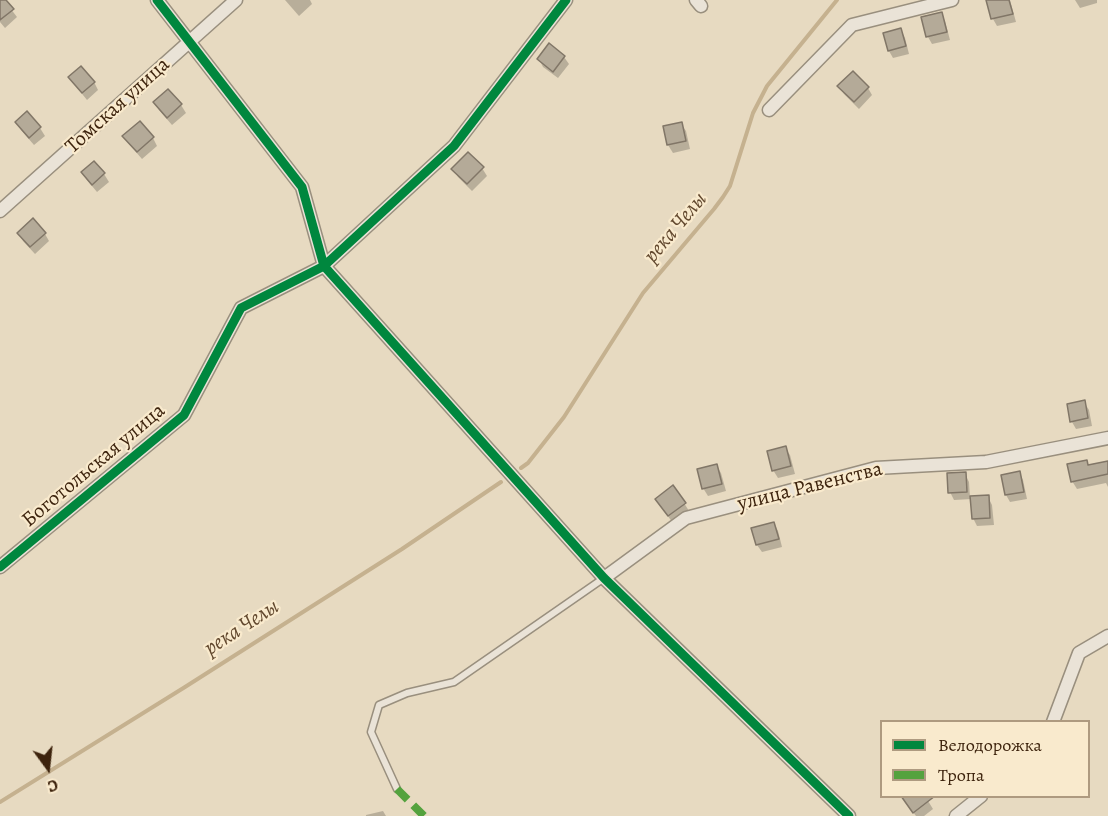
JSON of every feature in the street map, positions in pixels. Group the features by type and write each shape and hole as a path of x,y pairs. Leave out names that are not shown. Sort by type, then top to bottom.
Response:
{"street":[{"path":"157,0 302,187 324,266 604,579 849,816"},
{"name":"Томская улица","path":"0,212 236,0"},
{"name":"Боготольская улица","path":"0,567 184,415 241,308 324,266 454,146 566,0"},
{"path":"769,110 852,25 952,0"},
{"name":"улица Равенства","path":"604,579 686,518 876,468 986,462 1108,438"},
{"path":"1054,720 1078,653 1108,636"},
{"path":"956,816 978,798"}],"lane":[{"path":"397,789 371,732 379,705 407,693 454,682 604,579"}],"building":[{"path":"0,0 6,0 14,9 0,20"},
{"path":"986,0 1009,0 1013,14 991,19"},
{"path":"942,12 947,32 926,37 921,17"},
{"path":"901,28 906,46 888,51 883,33"},
{"path":"549,43 565,56 553,72 537,59"},
{"path":"81,66 95,82 82,93 68,77"},
{"path":"853,71 869,87 854,102 837,86"},
{"path":"168,89 182,104 167,118 153,102"},
{"path":"27,111 41,127 29,138 15,122"},
{"path":"140,121 154,137 137,152 122,136"},
{"path":"682,122 686,141 667,145 663,126"},
{"path":"468,152 484,167 467,184 451,169"},
{"path":"94,161 105,173 92,185 81,172"},
{"path":"33,218 46,233 30,247 17,233"},
{"path":"1085,400 1088,418 1070,422 1067,404"},
{"path":"786,446 791,466 772,471 767,451"},
{"path":"1087,460 1088,465 1108,461 1108,474 1071,482 1067,464"},
{"path":"717,464 722,484 702,489 697,469"},
{"path":"1020,471 1024,492 1005,495 1001,475"},
{"path":"966,472 967,492 948,493 947,473"},
{"path":"673,485 686,503 668,516 655,499"},
{"path":"989,495 990,518 972,519 970,496"},
{"path":"774,522 779,539 756,545 751,528"},
{"path":"902,798 932,798 913,813"}],"waterway":[{"name":"река Челы","path":"521,468 528,463 564,417 643,293 723,197 730,186 753,113 767,86 837,0"},
{"name":"река Челы","path":"0,802 402,549 501,482"}],"marked path":[{"path":"397,789 424,816"}],"cycle path":[{"path":"157,0 302,187 324,266 604,578 849,816"},
{"path":"0,567 184,415 241,308 324,266 454,146 566,0"}]}
